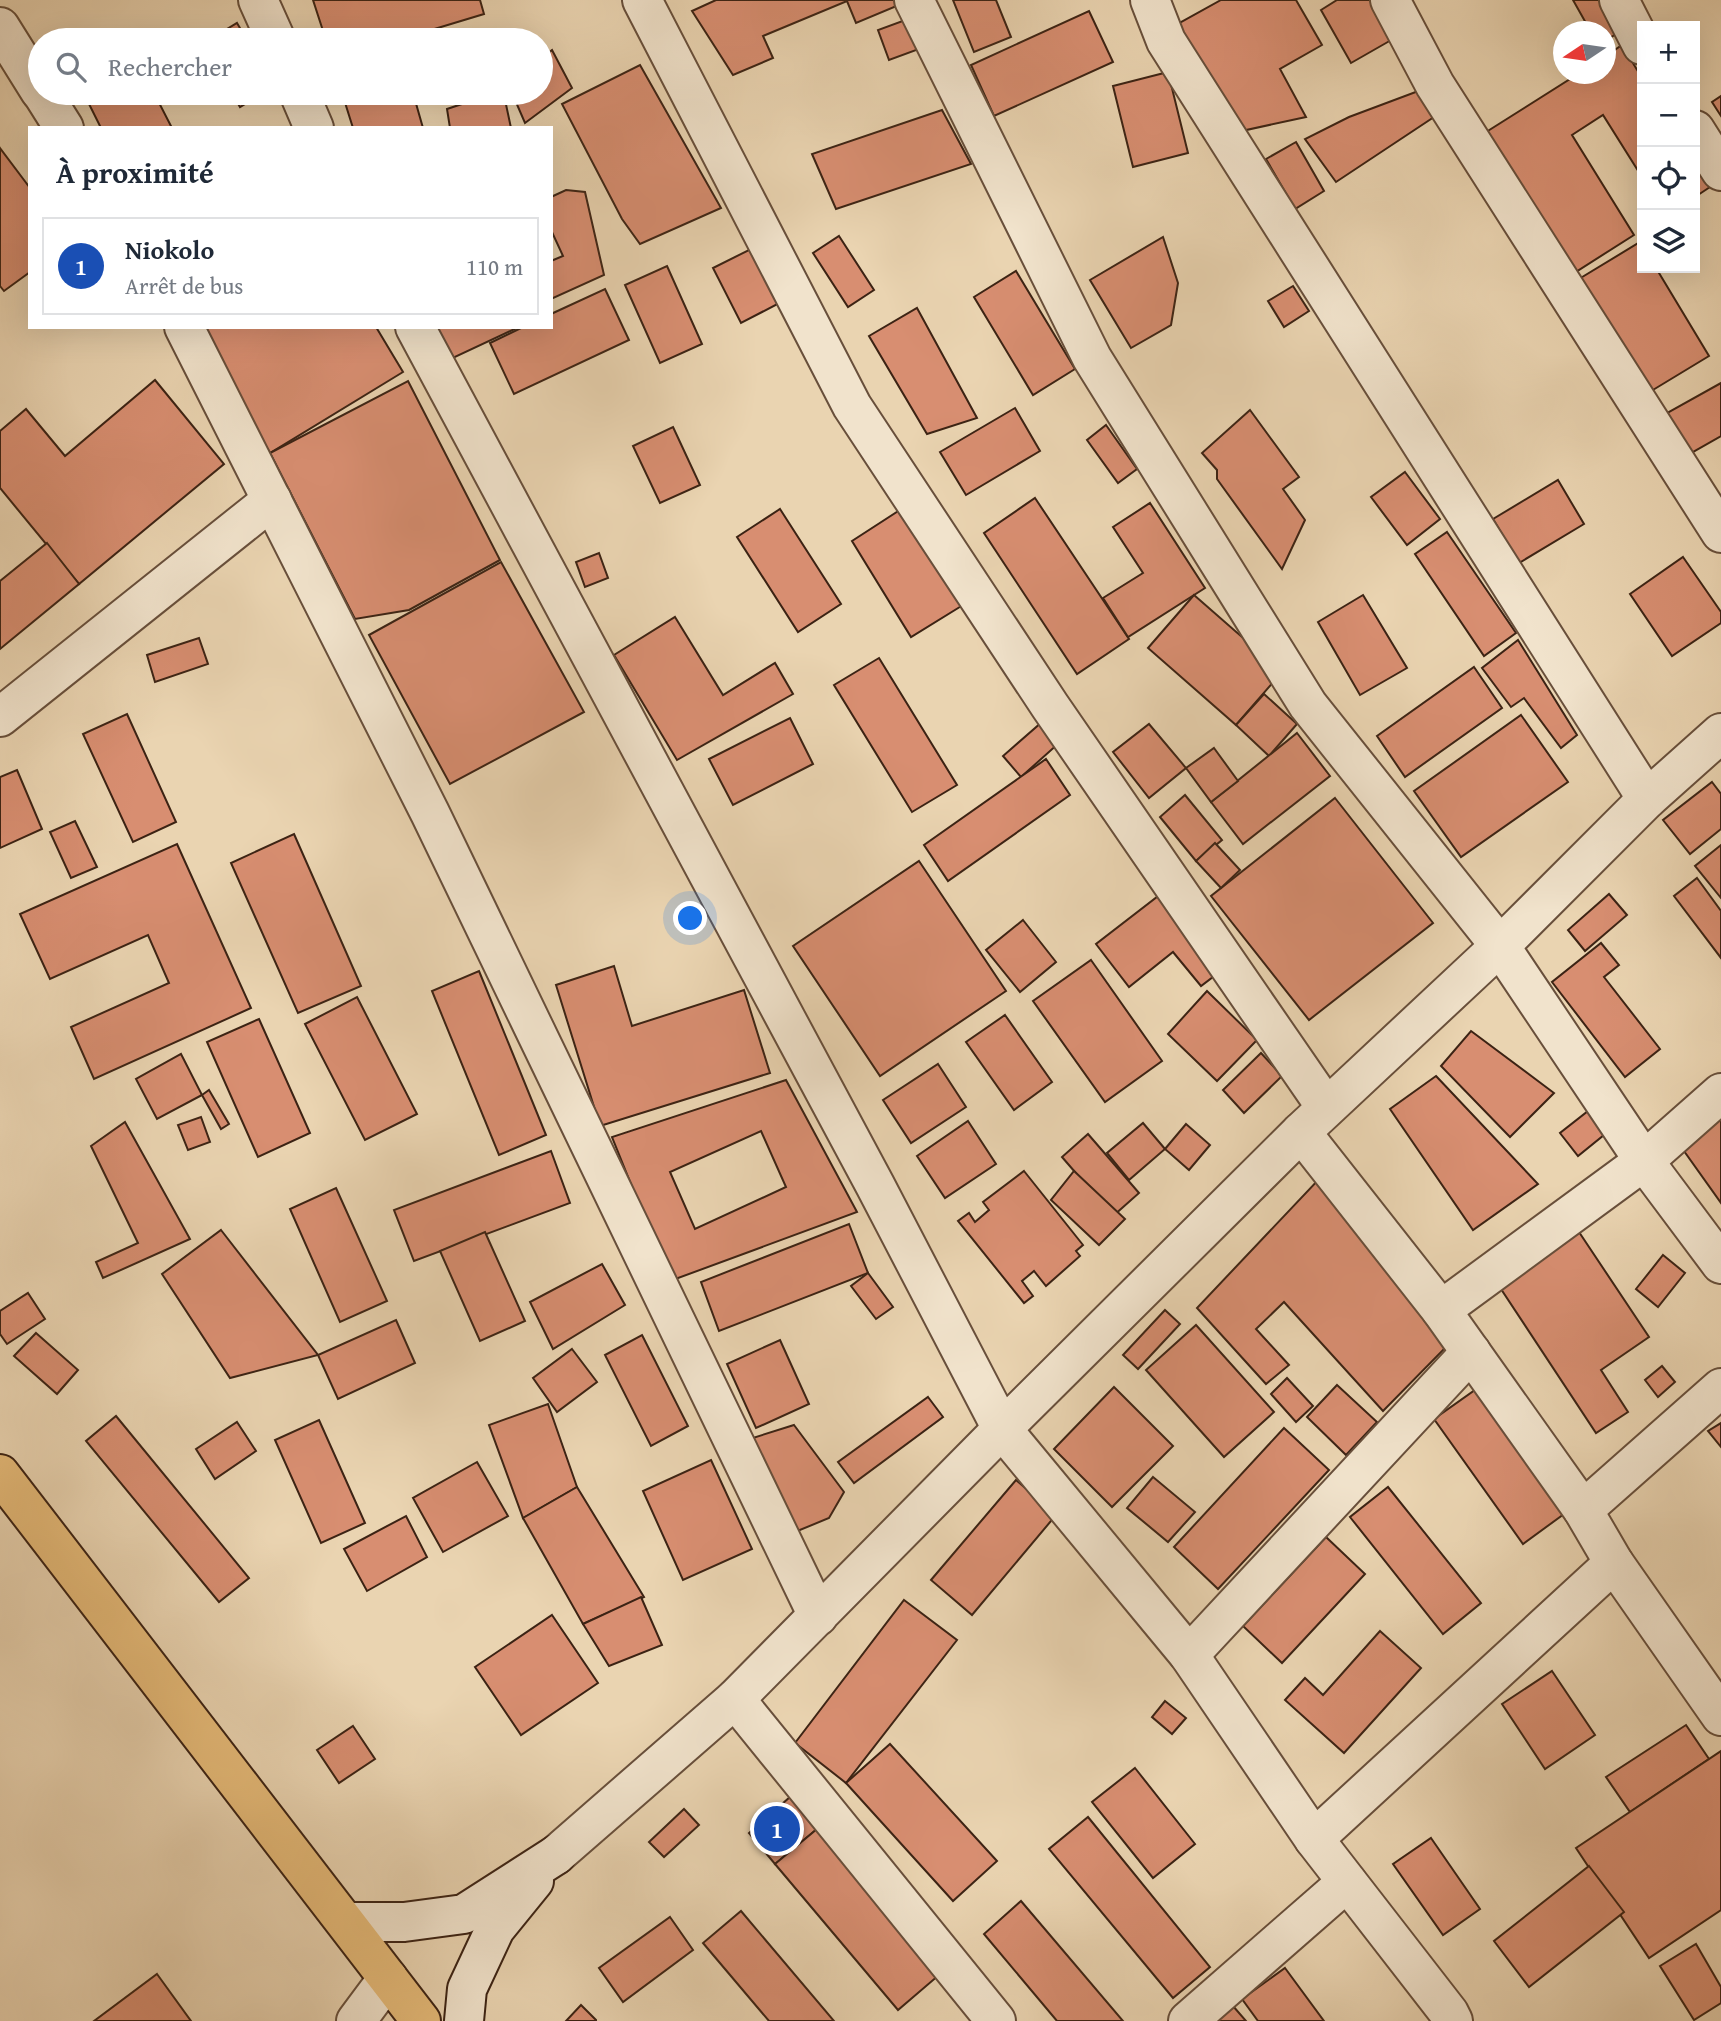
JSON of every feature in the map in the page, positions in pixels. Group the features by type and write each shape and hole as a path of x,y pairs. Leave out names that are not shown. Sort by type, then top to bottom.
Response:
{"main road":[{"path":"0,1474 421,2021"}],"street":[{"path":"258,0 271,28"},
{"path":"642,0 852,406 1050,706 1314,1120 1441,1310 1583,1510 1614,1563 1721,1716"},
{"path":"914,0 1092,358 1308,705 1500,946 1644,1161 1721,1264"},
{"path":"1150,0 1166,41 1647,799"},
{"path":"1390,0 1435,85 1721,533"},
{"path":"1619,0 1637,35"},
{"path":"0,27 28,71"},
{"path":"49,105 63,126"},
{"path":"304,105 313,126"},
{"path":"1700,138 1721,171"},
{"path":"185,329 430,813 818,1616"},
{"path":"416,329 875,1185 1002,1429 1189,1655 1314,1839 1449,2013 1452,2021"},
{"path":"0,717 272,500"},
{"path":"346,1922 404,1922 464,1914 556,1855 735,1699 1002,1429 1314,1120 1500,946 1647,799 1721,733"},
{"path":"1441,1310 1644,1161 1721,1093"},
{"path":"1189,1655 1471,1352"},
{"path":"1583,1510 1721,1388"},
{"path":"1314,1839 1614,1563"},
{"path":"735,1699 996,2021"},
{"path":"464,2021 467,1989 495,1929 556,1855"},
{"path":"1188,2021 1347,1882"},
{"path":"356,2021 388,1978"}],"building":[{"path":"313,0 480,0 484,14 438,28 322,28"},
{"path":"716,0 897,0 899,5 856,23 847,1 763,36 773,58 733,75 692,11"},
{"path":"953,0 996,0 1011,37 974,52"},
{"path":"1221,0 1296,0 1322,45 1280,69 1306,117 1237,132 1176,25"},
{"path":"1337,0 1370,0 1393,39 1351,63 1321,10"},
{"path":"1573,0 1614,0 1630,26 1616,34 1616,21 1585,21"},
{"path":"1089,11 1113,62 994,116 971,65"},
{"path":"908,19 919,49 889,60 878,30"},
{"path":"1622,45 1637,70 1637,169 1603,115 1572,135 1634,235 1571,275 1483,134 1562,84 1616,84 1616,49"},
{"path":"553,52 572,88 553,102"},
{"path":"640,65 721,208 640,244 622,219 562,104"},
{"path":"1168,72 1188,153 1133,167 1113,86"},
{"path":"1421,90 1437,115 1336,182 1305,139 1349,117"},
{"path":"1721,96 1721,116 1712,102"},
{"path":"90,105 160,105 171,126 100,126"},
{"path":"346,105 416,105 422,126 352,126"},
{"path":"459,105 506,105 511,126 450,126 447,109"},
{"path":"517,105 549,105 525,123"},
{"path":"942,110 971,164 836,209 812,154"},
{"path":"1296,142 1324,191 1295,209 1266,159"},
{"path":"0,148 28,185 28,273 4,291 0,286"},
{"path":"1700,170 1710,187 1700,194"},
{"path":"566,190 585,192 604,275 553,298 553,260 563,256 553,234 553,196"},
{"path":"839,236 874,290 848,307 813,253"},
{"path":"1163,237 1178,283 1171,325 1131,348 1090,280"},
{"path":"1637,244 1637,273 1659,273 1709,356 1643,396 1574,282"},
{"path":"759,245 787,299 741,323 713,268"},
{"path":"667,266 702,344 660,363 625,285"},
{"path":"1016,271 1075,369 1033,395 974,297"},
{"path":"1293,286 1309,311 1284,327 1268,301"},
{"path":"605,289 629,340 514,394 490,343 519,329 553,329 553,313"},
{"path":"917,308 977,418 927,434 869,336"},
{"path":"195,329 377,329 403,372 270,453"},
{"path":"424,329 515,329 440,364"},
{"path":"155,380 224,464 79,584 0,488 0,431 26,409 65,456"},
{"path":"408,381 500,560 409,610 355,619 270,453"},
{"path":"1721,383 1721,436 1684,457 1662,416"},
{"path":"1015,408 1040,451 966,495 940,452"},
{"path":"1250,410 1299,477 1283,489 1305,520 1282,569 1217,479 1217,470 1202,453"},
{"path":"1106,425 1137,469 1118,483 1087,440"},
{"path":"673,427 700,485 660,503 633,446"},
{"path":"1405,472 1440,519 1407,545 1371,497"},
{"path":"1558,480 1584,524 1519,563 1493,519"},
{"path":"1035,498 1129,639 1077,674 984,533"},
{"path":"1150,503 1205,588 1128,637 1103,598 1143,573 1113,527"},
{"path":"903,508 963,605 911,637 852,541"},
{"path":"780,509 841,604 798,632 737,537"},
{"path":"1447,532 1516,633 1484,656 1415,554"},
{"path":"47,543 79,584 0,649 0,581"},
{"path":"599,553 608,578 585,587 576,562"},
{"path":"1683,557 1721,612 1721,623 1672,656 1630,594"},
{"path":"501,562 584,712 450,784 369,635"},
{"path":"1194,595 1282,672 1236,725 1148,648"},
{"path":"1363,595 1407,668 1360,695 1318,622"},
{"path":"675,617 723,695 775,663 793,694 677,760 614,655"},
{"path":"199,638 208,664 155,682 147,655"},
{"path":"1518,640 1577,735 1561,748 1524,698 1511,707 1482,668"},
{"path":"879,658 957,785 912,812 834,685"},
{"path":"1474,667 1502,708 1405,777 1377,736"},
{"path":"1264,694 1297,724 1269,756 1236,725"},
{"path":"127,714 176,822 133,842 83,734"},
{"path":"1521,715 1568,782 1461,857 1414,791"},
{"path":"790,718 813,764 733,805 709,759"},
{"path":"1042,722 1059,743 1021,777 1003,756"},
{"path":"1149,724 1186,768 1149,798 1113,752"},
{"path":"1297,733 1330,776 1243,844 1211,802"},
{"path":"1214,748 1238,781 1211,802 1186,768"},
{"path":"1046,759 1070,795 948,881 924,845"},
{"path":"17,770 42,829 0,848 0,777"},
{"path":"1712,782 1721,794 1721,829 1690,854 1663,820"},
{"path":"1185,795 1222,840 1196,861 1160,817"},
{"path":"1335,798 1433,923 1309,1020 1211,896"},
{"path":"75,821 97,867 71,878 50,832"},
{"path":"294,834 361,986 298,1013 231,863"},
{"path":"1215,843 1240,870 1221,888 1196,861"},
{"path":"177,844 251,1008 94,1079 71,1027 169,983 148,935 50,979 20,914"},
{"path":"1721,845 1721,898 1695,866"},
{"path":"919,861 1006,991 880,1076 793,946"},
{"path":"1697,878 1721,911 1721,958 1674,896"},
{"path":"1166,890 1226,967 1201,986 1173,952 1129,987 1096,944"},
{"path":"1609,894 1627,915 1585,951 1568,930"},
{"path":"1023,920 1056,962 1020,992 986,950"},
{"path":"1601,943 1619,965 1604,977 1660,1049 1625,1077 1552,982"},
{"path":"1091,960 1162,1061 1105,1102 1033,1001"},
{"path":"614,966 632,1026 744,990 770,1073 600,1126 556,985"},
{"path":"479,971 546,1135 499,1155 432,991"},
{"path":"1207,991 1257,1040 1217,1081 1168,1034"},
{"path":"357,997 417,1114 365,1140 305,1024"},
{"path":"1005,1015 1052,1082 1014,1110 966,1042"},
{"path":"259,1019 310,1133 258,1157 207,1042"},
{"path":"1471,1031 1554,1093 1510,1137 1441,1066"},
{"path":"1261,1053 1282,1076 1244,1113 1223,1090"},
{"path":"181,1054 202,1095 157,1119 136,1079"},
{"path":"938,1064 966,1107 911,1143 883,1100"},
{"path":"1436,1076 1538,1184 1473,1230 1390,1109"},
{"path":"786,1080 857,1212 670,1281 612,1137","holes":["761,1131 786,1187 695,1229 670,1172"]},
{"path":"209,1090 229,1124 221,1129 202,1095"},
{"path":"1597,1104 1615,1126 1578,1156 1560,1133"},
{"path":"201,1117 210,1142 188,1150 178,1125"},
{"path":"1721,1120 1721,1203 1679,1144 1696,1131"},
{"path":"968,1121 996,1164 945,1198 917,1156"},
{"path":"125,1122 190,1239 103,1278 96,1262 138,1243 91,1146"},
{"path":"1143,1123 1165,1149 1129,1180 1107,1153"},
{"path":"1186,1124 1210,1145 1189,1170 1165,1149"},
{"path":"1088,1134 1139,1193 1113,1216 1062,1157"},
{"path":"551,1151 570,1203 414,1261 394,1210"},
{"path":"1024,1171 1083,1245 1076,1251 1080,1256 1046,1286 1034,1271 1022,1281 1033,1296 1024,1303 958,1221 969,1213 975,1222 989,1210 983,1202"},
{"path":"1074,1171 1125,1219 1099,1245 1051,1200"},
{"path":"1320,1178 1449,1344 1383,1411 1284,1302 1256,1329 1289,1365 1266,1384 1197,1308"},
{"path":"336,1188 387,1301 340,1322 290,1209"},
{"path":"849,1224 868,1273 719,1331 701,1282"},
{"path":"221,1230 318,1355 230,1378 162,1274"},
{"path":"485,1232 525,1321 480,1341 440,1251"},
{"path":"1579,1232 1649,1337 1601,1370 1628,1412 1596,1433 1499,1286"},
{"path":"1663,1255 1685,1273 1658,1307 1636,1289"},
{"path":"602,1264 625,1305 553,1349 530,1302"},
{"path":"868,1273 893,1307 876,1319 851,1286"},
{"path":"28,1293 45,1319 7,1344 0,1334 0,1311"},
{"path":"1165,1310 1180,1324 1138,1369 1123,1355"},
{"path":"396,1320 415,1363 338,1399 318,1355"},
{"path":"1196,1325 1274,1412 1224,1457 1146,1370"},
{"path":"36,1333 78,1370 57,1394 14,1356"},
{"path":"642,1335 688,1426 651,1446 605,1355"},
{"path":"780,1340 809,1404 756,1428 727,1364"},
{"path":"572,1349 597,1382 557,1412 533,1378"},
{"path":"1662,1366 1675,1382 1658,1397 1645,1380"},
{"path":"1287,1378 1313,1406 1296,1422 1271,1394"},
{"path":"1337,1385 1377,1422 1346,1455 1307,1417"},
{"path":"1114,1387 1173,1446 1112,1507 1054,1449"},
{"path":"1475,1390 1564,1514 1523,1544 1434,1419"},
{"path":"928,1397 943,1417 854,1483 838,1462"},
{"path":"548,1404 577,1487 523,1518 489,1425"},
{"path":"116,1416 249,1578 219,1602 86,1441"},
{"path":"319,1420 365,1523 321,1543 275,1440"},
{"path":"237,1422 256,1451 215,1479 196,1449"},
{"path":"1721,1423 1721,1447 1708,1431"},
{"path":"794,1425 844,1492 829,1518 795,1532 740,1442"},
{"path":"1284,1428 1329,1470 1218,1589 1174,1547"},
{"path":"711,1460 752,1549 683,1580 643,1491"},
{"path":"477,1462 508,1516 443,1552 413,1498"},
{"path":"1153,1477 1195,1512 1168,1542 1127,1508"},
{"path":"1016,1480 1056,1515 972,1615 931,1580"},
{"path":"577,1487 644,1597 583,1624 523,1518"},
{"path":"1388,1487 1481,1603 1443,1634 1350,1517"},
{"path":"406,1516 427,1557 367,1591 344,1549"},
{"path":"1326,1537 1365,1574 1282,1663 1243,1626"},
{"path":"641,1597 662,1645 609,1666 583,1624"},
{"path":"904,1600 957,1640 846,1783 795,1743"},
{"path":"552,1615 598,1683 521,1735 475,1667"},
{"path":"1380,1631 1421,1668 1344,1753 1285,1700 1305,1678 1323,1695"},
{"path":"1552,1671 1595,1735 1545,1769 1502,1704"},
{"path":"1165,1701 1186,1718 1172,1734 1152,1717"},
{"path":"1686,1725 1709,1759 1630,1812 1606,1777"},
{"path":"353,1726 375,1759 339,1783 317,1750"},
{"path":"890,1744 997,1861 953,1901 846,1783"},
{"path":"1721,1751 1721,1910 1649,1958 1576,1848"},
{"path":"1135,1768 1195,1844 1153,1878 1092,1802"},
{"path":"790,1797 817,1829 775,1864 749,1833"},
{"path":"684,1809 699,1825 664,1857 649,1842"},
{"path":"1088,1817 1210,1967 1173,1998 1049,1849"},
{"path":"817,1829 939,1975 898,2010 775,1864"},
{"path":"1431,1838 1480,1909 1443,1935 1393,1864"},
{"path":"1589,1866 1624,1912 1529,1987 1494,1941"},
{"path":"1021,1901 1123,2021 1057,2021 984,1934"},
{"path":"741,1911 834,2021 769,2021 703,1943"},
{"path":"670,1917 693,1950 623,2002 599,1968"},
{"path":"1696,1944 1721,1987 1721,2003 1694,2020 1660,1966"},
{"path":"1285,1968 1324,2021 1258,2021 1242,1999"},
{"path":"157,1974 191,2021 94,2021"},
{"path":"581,2005 596,2021 566,2021"},
{"path":"1233,2006 1246,2021 1216,2021"}],"place":[{"name":"Niokolo","path":"777,1829"}]}
